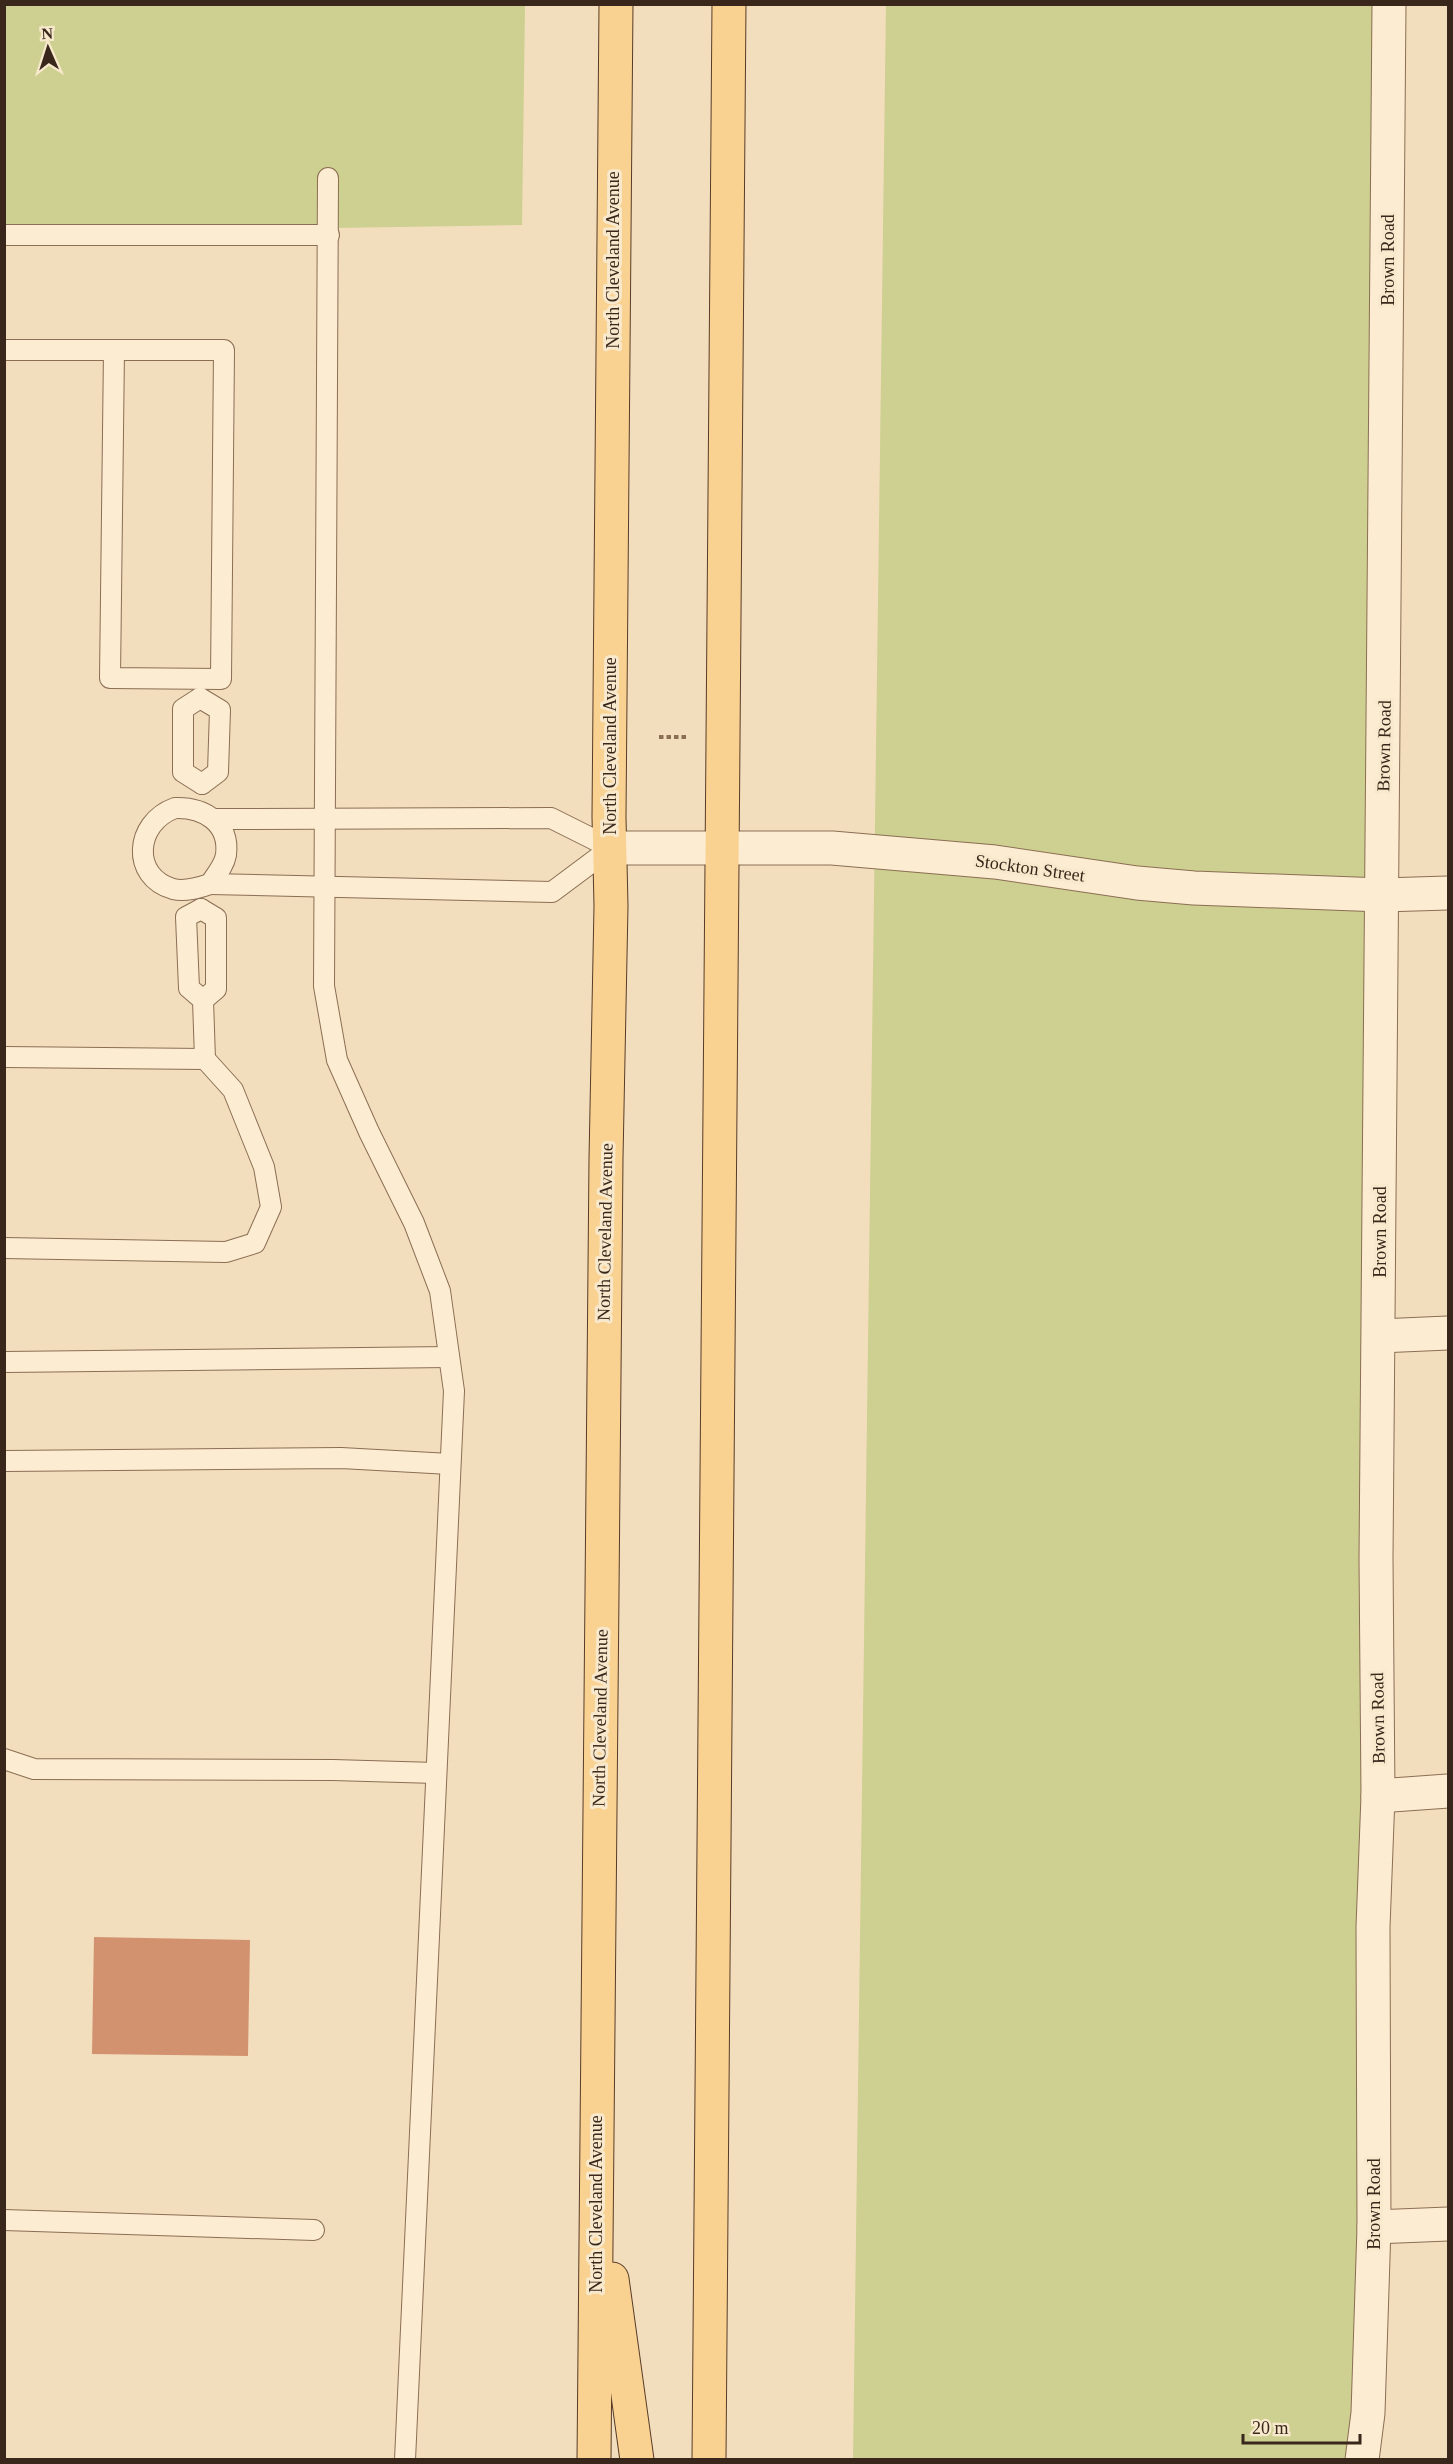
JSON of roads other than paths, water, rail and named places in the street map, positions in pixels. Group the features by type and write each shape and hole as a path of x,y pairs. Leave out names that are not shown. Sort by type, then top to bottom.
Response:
{"main road":[{"name":"North Cleveland Avenue","path":"594,2460 605,1171 611,848 609,760 616,4"},
{"path":"709,2460 729,4"},
{"path":"596,2161 637,2460"}],"street":[{"name":"Brown Road","path":"1362,2460 1368,2413 1374,2227 1373,1927 1378,1796 1376,1559 1389,4"},
{"name":"Stockton Street","path":"611,848 832,848 995,862 1137,883 1182,887 1382,895 1449,893"},
{"path":"1379,1336 1449,1333"},
{"path":"1378,1796 1449,1791"},
{"path":"1374,2227 1449,2224"}],"lane":[{"path":"328,178 324,986 337,1060 369,1132 414,1223 440,1291 454,1391 405,2460"},
{"path":"4,235 328,235"},
{"path":"4,350 224,350 221,679 200,688 183,709 183,772 202,784 208,815 222,830 226,843 226,857 205,886 201,909"},
{"path":"114,350 110,678 200,688 220,710 218,772 202,784"},
{"path":"182,808 208,815 325,819 551,818 611,848 552,892 205,886 187,890 173,889 160,883 151,873 144,861 142,848 145,834 152,822 163,813 182,808"},
{"path":"4,1248 226,1252 255,1243 271,1208 264,1167 233,1090 205,1059 203,1000 189,988 186,917 201,909"},
{"path":"201,909 216,918 216,989 203,1000"},
{"path":"4,1057 205,1059"},
{"path":"4,1362 449,1357"},
{"path":"4,1461 319,1458 450,1464"},
{"path":"4,1759 34,1769 333,1770 436,1773"},
{"path":"4,2220 314,2230"}]}
